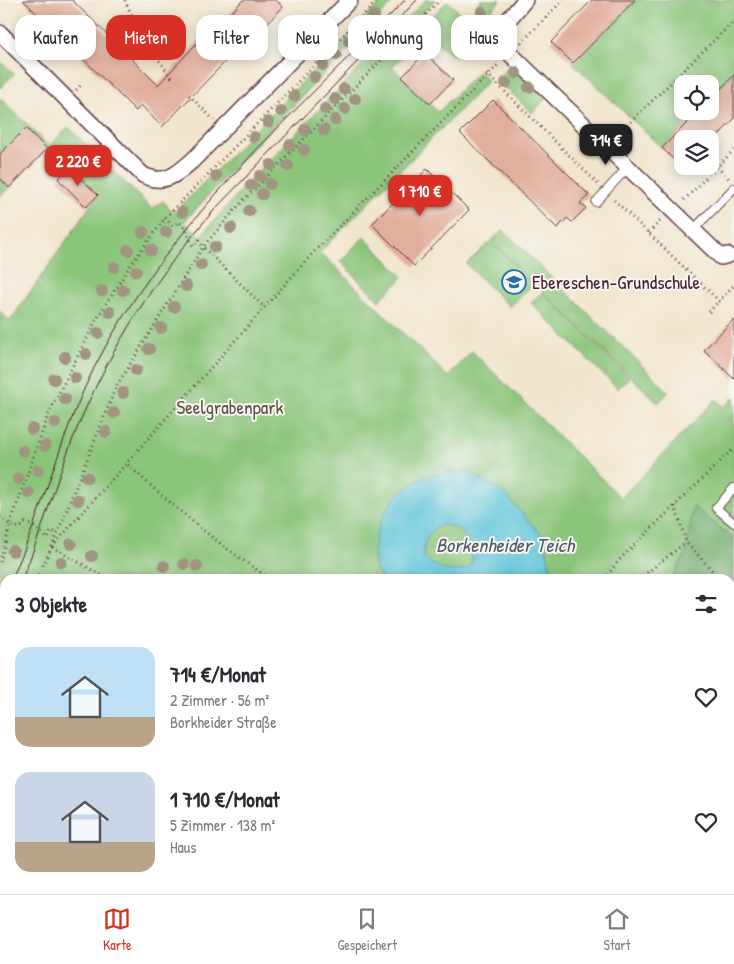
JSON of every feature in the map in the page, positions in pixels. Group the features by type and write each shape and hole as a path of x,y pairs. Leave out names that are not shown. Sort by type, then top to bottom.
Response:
{"street":[{"path":"0,33 143,175 155,180 162,180 176,175 193,160 350,0"},
{"path":"512,15 525,0"},
{"path":"517,60 721,258 731,252"}],"lane":[{"path":"596,202 628,167"},
{"path":"693,230 734,188"},
{"path":"734,488 716,508 734,523"}],"path":[{"path":"125,0 140,34 172,78"},
{"path":"0,562 10,525 48,415 96,320 130,266 165,218 378,0"},
{"path":"38,574 58,533 116,387 203,247 239,204 440,0"},
{"path":"517,48 563,0"},
{"path":"607,146 734,21"},
{"path":"52,547 128,465 311,255 487,74 504,60"},
{"path":"189,95 204,110"},
{"path":"719,165 734,150"},
{"path":"719,169 734,183"},
{"path":"680,204 709,175"},
{"path":"165,218 173,226 179,222 185,228 193,246 199,240 203,247 265,308"},
{"path":"709,312 719,302"},
{"path":"608,574 621,558 734,448"},
{"path":"128,465 207,534 263,574"},
{"path":"675,506 686,542 715,574"},
{"path":"0,517 10,525 20,528 25,523 33,526 48,539 51,531 58,533"},
{"path":"645,574 686,542"},
{"path":"52,547 99,574"}],"green space":[{"name":"Seelgrabenpark","path":"383,0 395,0 381,15 368,15"},
{"name":"Seelgrabenpark","path":"425,0 435,0 421,15 410,15"},
{"path":"481,0 501,0 489,12 492,15 477,15 475,7"},
{"path":"635,0 734,0 734,75 719,91 719,75 674,75 674,120 690,120 680,130 674,130 674,136 662,148 573,63"},
{"name":"Seelgrabenpark","path":"448,1 462,15 451,15 451,54 441,47 441,15 433,15"},
{"name":"Seelgrabenpark","path":"348,36 348,49 338,59 338,46"},
{"name":"Seelgrabenpark","path":"324,60 337,60 184,222 201,236 243,188 367,60 399,60 392,67 438,112 479,71 488,81 320,252 448,377 472,351 621,498 716,399 724,407 734,397 734,574 0,574 0,311 10,321 98,195 49,147 0,197 0,98 49,146 68,127 152,209 163,201 174,213"},
{"path":"0,61 14,74 0,88"},
{"path":"511,64 546,98 532,113 497,79"},
{"path":"503,230 669,392 658,403 497,247 533,284 510,307 466,264"},
{"path":"364,237 403,277 379,301 340,261"},
{"path":"542,292 629,377 618,389 531,303"},
{"path":"693,506 734,539 734,574 674,574 686,553"}],"water":[{"name":"Borkenheider Teich","path":"467,471 504,493 545,539 550,567 548,574 379,574 374,562 373,551 383,516 400,493 414,483 438,474","holes":["441,525 453,526 463,535 472,548 473,554 470,567 458,571 446,570 424,558 424,547 427,538"]}],"building":[{"path":"23,0 72,0 87,15 38,15"},
{"path":"243,0 276,0 283,7 268,22 268,15 229,15"},
{"path":"592,0 635,0 573,63 551,42"},
{"path":"96,24 106,34 106,60 133,60 158,85 181,60 186,60 186,55 196,44 196,60 227,60 162,127 141,105 136,111 84,60 96,60"},
{"path":"418,60 432,60 453,80 430,104 402,77"},
{"path":"734,75 734,119 719,135 719,130 680,130 690,120 719,120 719,91"},
{"path":"493,100 589,195 580,203 586,208 572,222 567,218 557,228 460,133"},
{"path":"26,128 47,149 9,188 0,178 0,154"},
{"path":"674,136 674,160 662,148"},
{"path":"70,168 98,195 86,207 58,179"},
{"path":"427,169 469,210 414,266 372,224"},
{"path":"734,319 734,379 704,350"}],"tram line":[{"path":"14,574 82,394 94,368 124,315 158,266 195,218 235,173 405,0"},
{"path":"24,574 67,454 87,405 118,344 173,260 216,208 417,0"}],"place":[{"name":"Ebereschen-Grundschule","path":"514,282"}]}
